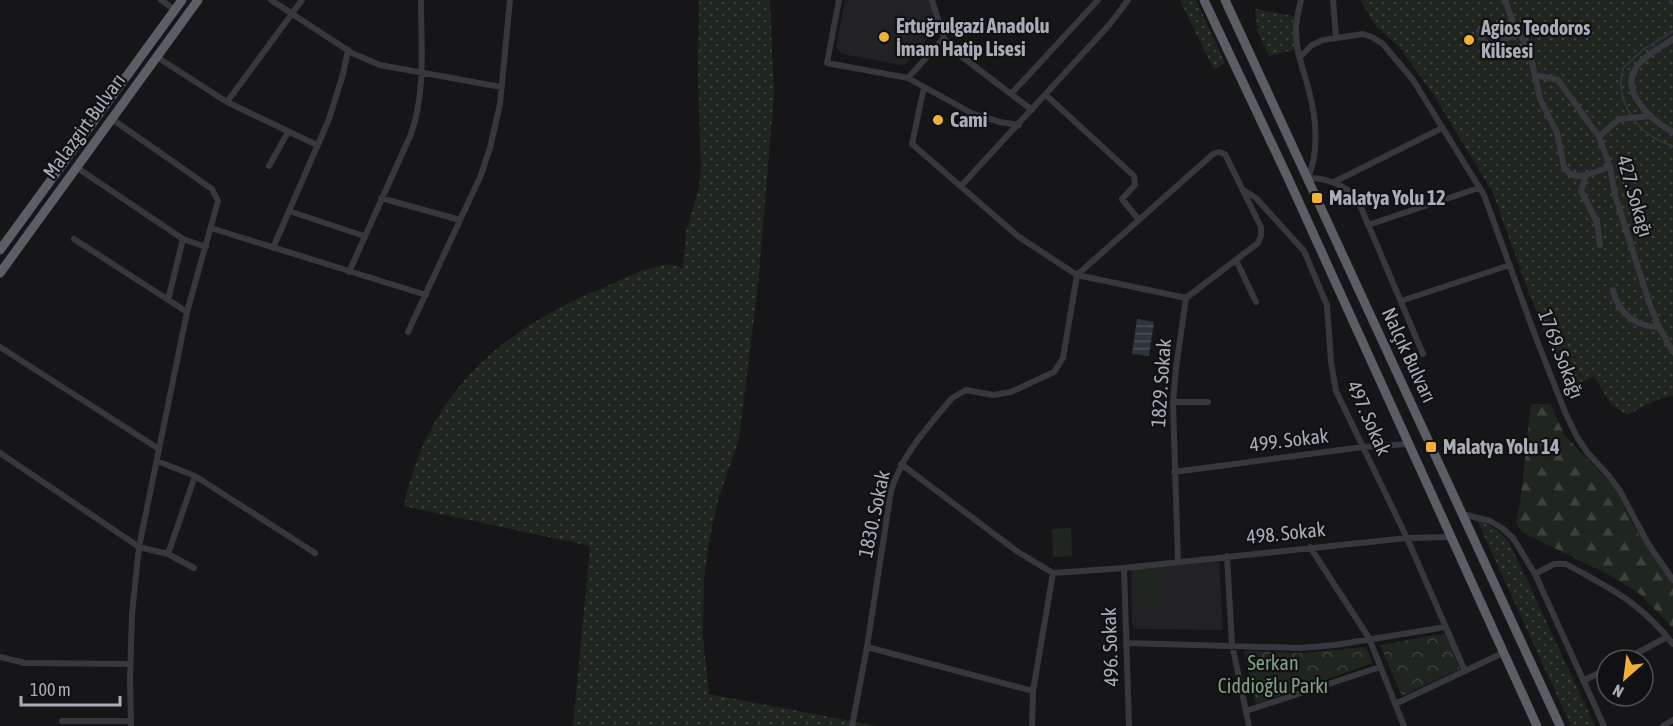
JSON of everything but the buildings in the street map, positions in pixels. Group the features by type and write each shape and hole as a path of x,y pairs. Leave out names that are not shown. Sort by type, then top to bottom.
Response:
{"highway":[{"name":"Malazgirt Bulvarı","path":"0,249 182,0"},
{"name":"Malazgirt Bulvarı","path":"0,273 198,0"},
{"name":"Nalçık Bulvarı","path":"1204,0 1453,537 1537,726"},
{"name":"Nalçık Bulvarı","path":"1225,0 1560,726"}],"street":[{"path":"161,0 175,10"},
{"path":"271,0 348,50 380,65 501,87"},
{"path":"227,102 302,0"},
{"path":"349,272 414,124 421,74 421,0"},
{"path":"408,332 481,175 490,148 501,87 510,0"},
{"path":"838,0 827,63 908,78 973,114 1018,125"},
{"path":"932,0 944,38 953,50 1032,110"},
{"path":"1011,94 1098,0"},
{"path":"961,186 1110,24 1128,0"},
{"path":"1301,0 1295,29 1315,124 1315,151 1308,178 1334,182 1357,198 1423,354"},
{"path":"1332,0 1336,37"},
{"path":"1505,0 1519,34 1530,53 1540,99 1557,133 1564,167 1574,175 1586,175 1610,167"},
{"path":"1479,32 1484,41 1490,45 1519,34"},
{"name":"1769. Sokağı","path":"1300,57 1317,42 1359,33 1383,44 1413,80 1479,188 1571,424 1587,452 1620,491 1642,534 1673,579"},
{"path":"908,78 944,38"},
{"path":"1673,39 1644,59 1636,67 1632,76 1632,90 1651,116 1673,132"},
{"path":"273,248 329,119 348,50"},
{"path":"157,57 227,102 317,145"},
{"name":"427. Sokağı","path":"1535,75 1558,80 1599,137 1610,167 1615,195 1649,302 1659,327 1673,352"},
{"path":"924,87 912,144 1019,237 1077,275 1186,298 1258,243 1261,227 1225,154 1217,153 1077,275"},
{"path":"1046,95 1134,176 1136,185 1122,199 1139,219"},
{"path":"1599,137 1619,119 1651,116"},
{"path":"62,721 131,723 132,614 139,547 187,312 218,204 214,191 112,119"},
{"path":"1334,182 1442,128"},
{"path":"269,166 288,132"},
{"path":"76,168 183,239 206,247"},
{"path":"1586,175 1581,191 1597,222 1600,245"},
{"path":"1368,225 1479,188"},
{"name":"497. Sokak","path":"1243,190 1256,198 1304,251 1327,305 1331,362 1336,391 1407,538 1465,671"},
{"path":"381,198 460,220"},
{"path":"289,211 364,236"},
{"path":"211,228 426,295"},
{"path":"74,239 187,312"},
{"path":"168,300 183,239"},
{"path":"1236,260 1256,302"},
{"path":"1401,301 1510,265"},
{"name":"1830. Sokak","path":"852,726 867,647 891,491 902,464 918,439 958,393 970,390 993,395 1011,392 1057,369 1064,354 1077,275"},
{"path":"1613,290 1618,305 1629,318 1643,325 1659,327"},
{"name":"1829. Sokak","path":"1178,562 1173,402 1186,298"},
{"path":"0,347 159,449"},
{"path":"1173,402 1208,402"},
{"name":"499. Sokak","path":"1174,472 1363,447 1408,444"},
{"path":"0,453 139,547 168,554 194,568"},
{"path":"157,461 195,476 315,553"},
{"path":"902,464 1018,552 1053,573 1033,691 1032,726"},
{"path":"168,554 195,476"},
{"path":"1462,514 1483,518 1502,528 1513,538 1535,574 1604,726"},
{"name":"498. Sokak","path":"1053,573 1124,568 1407,538 1453,537"},
{"path":"1310,547 1369,638 1404,726"},
{"path":"1227,556 1232,644 1249,726"},
{"path":"1535,574 1554,564 1566,564 1634,603 1652,619 1673,644"},
{"name":"496. Sokak","path":"1124,568 1129,726"},
{"path":"1126,643 1232,644 1301,648 1335,645 1446,627"},
{"path":"1646,648 1667,637"},
{"path":"867,647 1033,691"},
{"path":"1395,704 1503,653"},
{"path":"0,657 25,663 130,664"},
{"path":"1246,711 1380,667"},
{"path":"1583,681 1595,675"},
{"path":"1663,726 1673,720"}],"shaded area":[{"name":"Ertuğrulgazi Anadolu İmam Hatip Lisesi","path":"845,0 930,0 938,27 906,64 842,54 836,47"},
{"path":"1137,319 1154,322 1149,356 1132,354"},
{"path":"1219,557 1223,630 1136,629 1132,624 1131,569"}],"green space":[{"path":"699,0 770,0 774,95 758,285 739,439 719,497 704,576 703,636 709,694 877,726 573,726 590,546 404,506 415,466 430,430 450,398 474,370 502,345 533,323 567,304 627,277 659,266 670,265 683,268 686,232 699,187 701,168 698,77"},
{"path":"1180,0 1196,0 1225,63 1214,70"},
{"path":"1360,0 1673,0 1673,396 1661,398 1627,415 1611,404 1594,376 1567,389 1493,193 1433,94 1400,48 1376,26"},
{"path":"1255,9 1293,16 1294,50 1269,56 1258,32"},
{"path":"1531,404 1550,404 1565,436 1612,484 1640,537 1673,582 1673,628 1640,594 1611,576 1522,532 1516,523"},
{"path":"1477,520 1497,530 1511,546 1595,726 1571,726"},
{"path":"1071,528 1072,556 1053,557 1052,529"},
{"path":"1157,568 1158,604 1136,605 1135,569"},
{"path":"1447,633 1460,669 1402,696 1380,645"},
{"name":"Serkan Ciddioğlu Parkı","path":"1366,647 1373,663 1256,704 1244,651 1303,653"}],"waterway":[{"path":"1670,0 1673,4"},
{"path":"1673,31 1644,49 1623,68 1621,81 1622,94 1632,117 1650,135 1673,146"}],"place":[{"name":"Ertuğrulgazi Anadolu İmam Hatip Lisesi","path":"884,37"},
{"name":"Agios Teodoros Kilisesi","path":"1469,40"},
{"name":"Cami","path":"938,120"},
{"name":"Malatya Yolu 12","path":"1317,198"},
{"name":"Malatya Yolu 14","path":"1431,447"}]}
